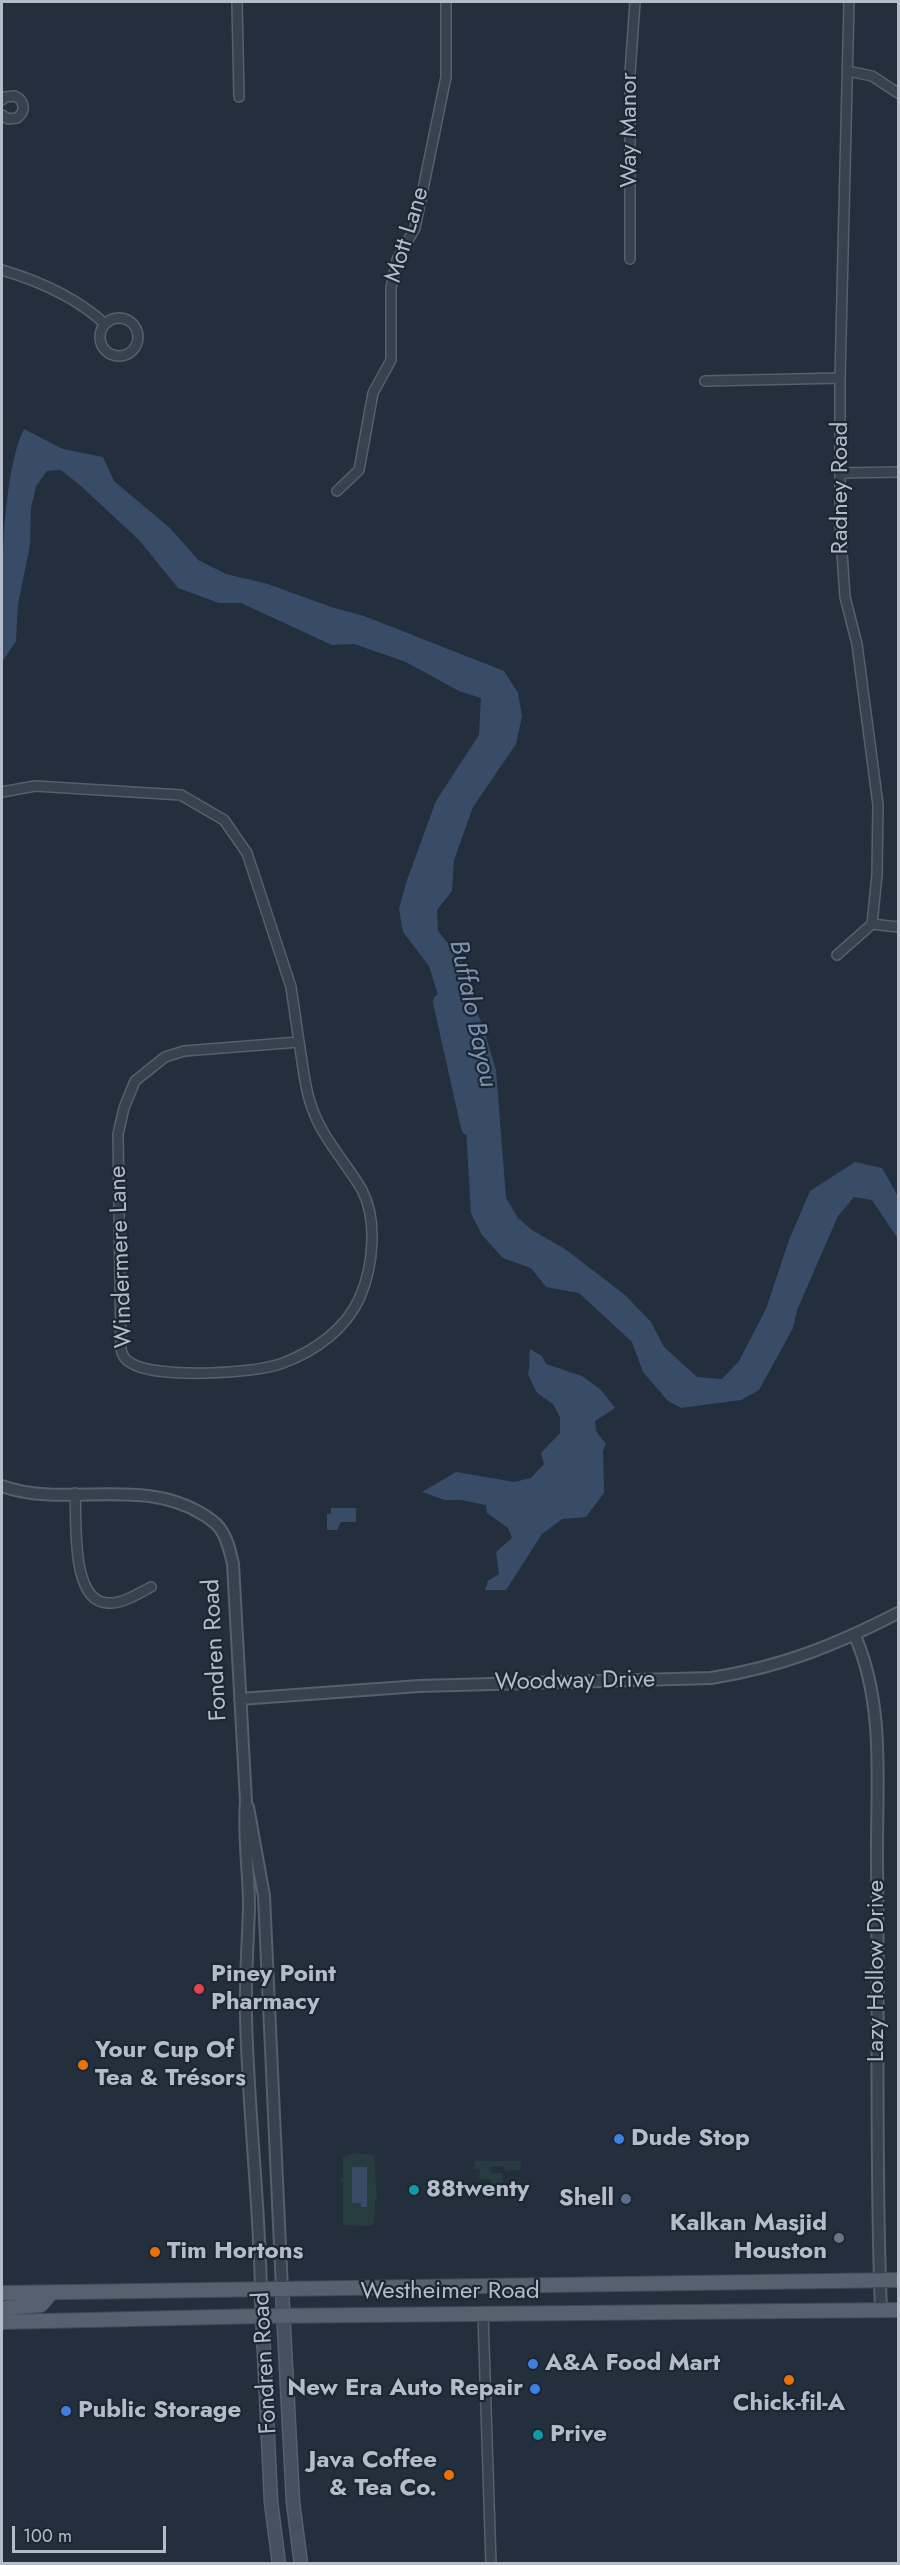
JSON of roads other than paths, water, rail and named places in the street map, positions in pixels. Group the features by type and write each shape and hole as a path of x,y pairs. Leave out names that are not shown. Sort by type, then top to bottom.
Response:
{"main road":[{"name":"Westheimer Road","path":"2,2293 898,2280"},
{"name":"Fondren Road","path":"261,2290 271,2502 279,2564"},
{"name":"Fondren Road","path":"282,2290 293,2502 301,2564"},
{"path":"2,2316 8,2308 38,2307 44,2304 51,2293"},
{"name":"Westheimer Road","path":"2,2322 262,2316 898,2310"}],"street":[{"path":"237,2 239,98"},
{"name":"Mott Lane","path":"337,491 359,470 373,393 391,360 391,288 397,260 415,228 446,77 446,2"},
{"name":"Way Manor","path":"630,259 630,73 635,2"},
{"name":"Radney Road","path":"849,2 840,378 842,569 845,597 857,644 878,805 877,875 872,924"},
{"path":"848,71 872,76 898,93"},
{"path":"2,100 15,96 24,106 17,118 8,119 2,115"},
{"path":"2,270 32,278 88,308 105,324"},
{"path":"118,318 132,323 138,336 132,350 119,356 106,350 100,337 105,324 118,318"},
{"path":"705,381 840,378"},
{"path":"841,473 898,472"},
{"name":"Windermere Lane","path":"2,792 35,786 182,795 224,820 247,853 291,987 299,1042 314,1113 363,1192 371,1223 373,1257 360,1297 346,1318 323,1343 282,1364 240,1372 174,1373 132,1364 122,1356 121,1349 118,1134 124,1107 135,1081 165,1057 184,1051 299,1042"},
{"path":"837,955 872,924 898,927"},
{"name":"Fondren Road","path":"2,1486 24,1493 166,1497 197,1510 220,1528 228,1543 233,1564 246,1801 244,1821 249,1905 245,1972 246,2019 259,2214 261,2290"},
{"path":"75,1493 80,1578 91,1596 108,1603 132,1597 151,1587"},
{"name":"Woodway Drive","path":"240,1699 419,1686 711,1678 781,1664 817,1652 855,1636 898,1613"},
{"name":"Lazy Hollow Drive","path":"855,1636 870,1677 877,1747 879,1979 876,2124 881,2310"},
{"name":"Fondren Road","path":"246,1801 252,1820 264,1896 282,2290"},
{"path":"483,2314 491,2564"}],"water":[{"path":"24,429 63,449 103,457 114,481 171,529 198,560 226,574 268,584 331,607 364,616 504,671 518,693 522,716 516,744 473,807 454,860 452,891 437,910 438,931 465,965 465,983 482,1024 496,1070 506,1198 518,1218 532,1230 565,1249 625,1295 651,1322 664,1347 697,1377 722,1379 739,1361 766,1309 789,1240 810,1191 855,1162 882,1168 898,1196 898,1239 872,1200 854,1197 838,1216 797,1310 793,1328 759,1390 741,1400 681,1408 668,1401 643,1372 632,1342 579,1293 546,1287 531,1268 503,1258 482,1235 471,1213 463,1076 429,966 403,932 399,909 406,883 436,801 479,735 481,698 459,691 406,662 354,644 332,645 241,603 219,603 178,588 139,540 61,470 47,471 36,486 31,508 30,545 18,604 16,641 2,662 2,575 6,508 16,450"},
{"path":"530,1349 542,1356 546,1364 582,1376 601,1390 615,1408 595,1421 596,1431 606,1444 603,1451 604,1493 586,1517 562,1519 542,1534 506,1590 485,1590 488,1581 499,1574 496,1552 512,1538 508,1528 487,1513 486,1505 461,1500 445,1500 422,1492 456,1472 514,1482 531,1478 544,1464 541,1453 560,1433 560,1417 553,1404 537,1393 528,1374"},
{"path":"331,1508 356,1508 356,1522 341,1522 337,1530 327,1530 327,1514 331,1514"},
{"path":"352,2167 367,2167 367,2207 361,2207 361,2203 352,2203"}],"waterway":[{"name":"Buffalo Bayou","path":"442,1002 470,1127"}],"place":[{"name":"Piney Point Pharmacy","path":"199,1989"},
{"name":"Your Cup Of Tea & Trésors","path":"83,2065"},
{"name":"Dude Stop","path":"619,2139"},
{"name":"88twenty","path":"414,2190"},
{"name":"Shell","path":"626,2199"},
{"name":"Kalkan Masjid Houston","path":"839,2238"},
{"name":"Tim Hortons","path":"155,2252"},
{"name":"A&A Food Mart","path":"533,2364"},
{"name":"Chick-fil-A","path":"789,2380"},
{"name":"New Era Auto Repair","path":"535,2389"},
{"name":"Public Storage","path":"66,2411"},
{"name":"Prive","path":"538,2435"},
{"name":"Java Coffee & Tea Co.","path":"449,2475"}]}
